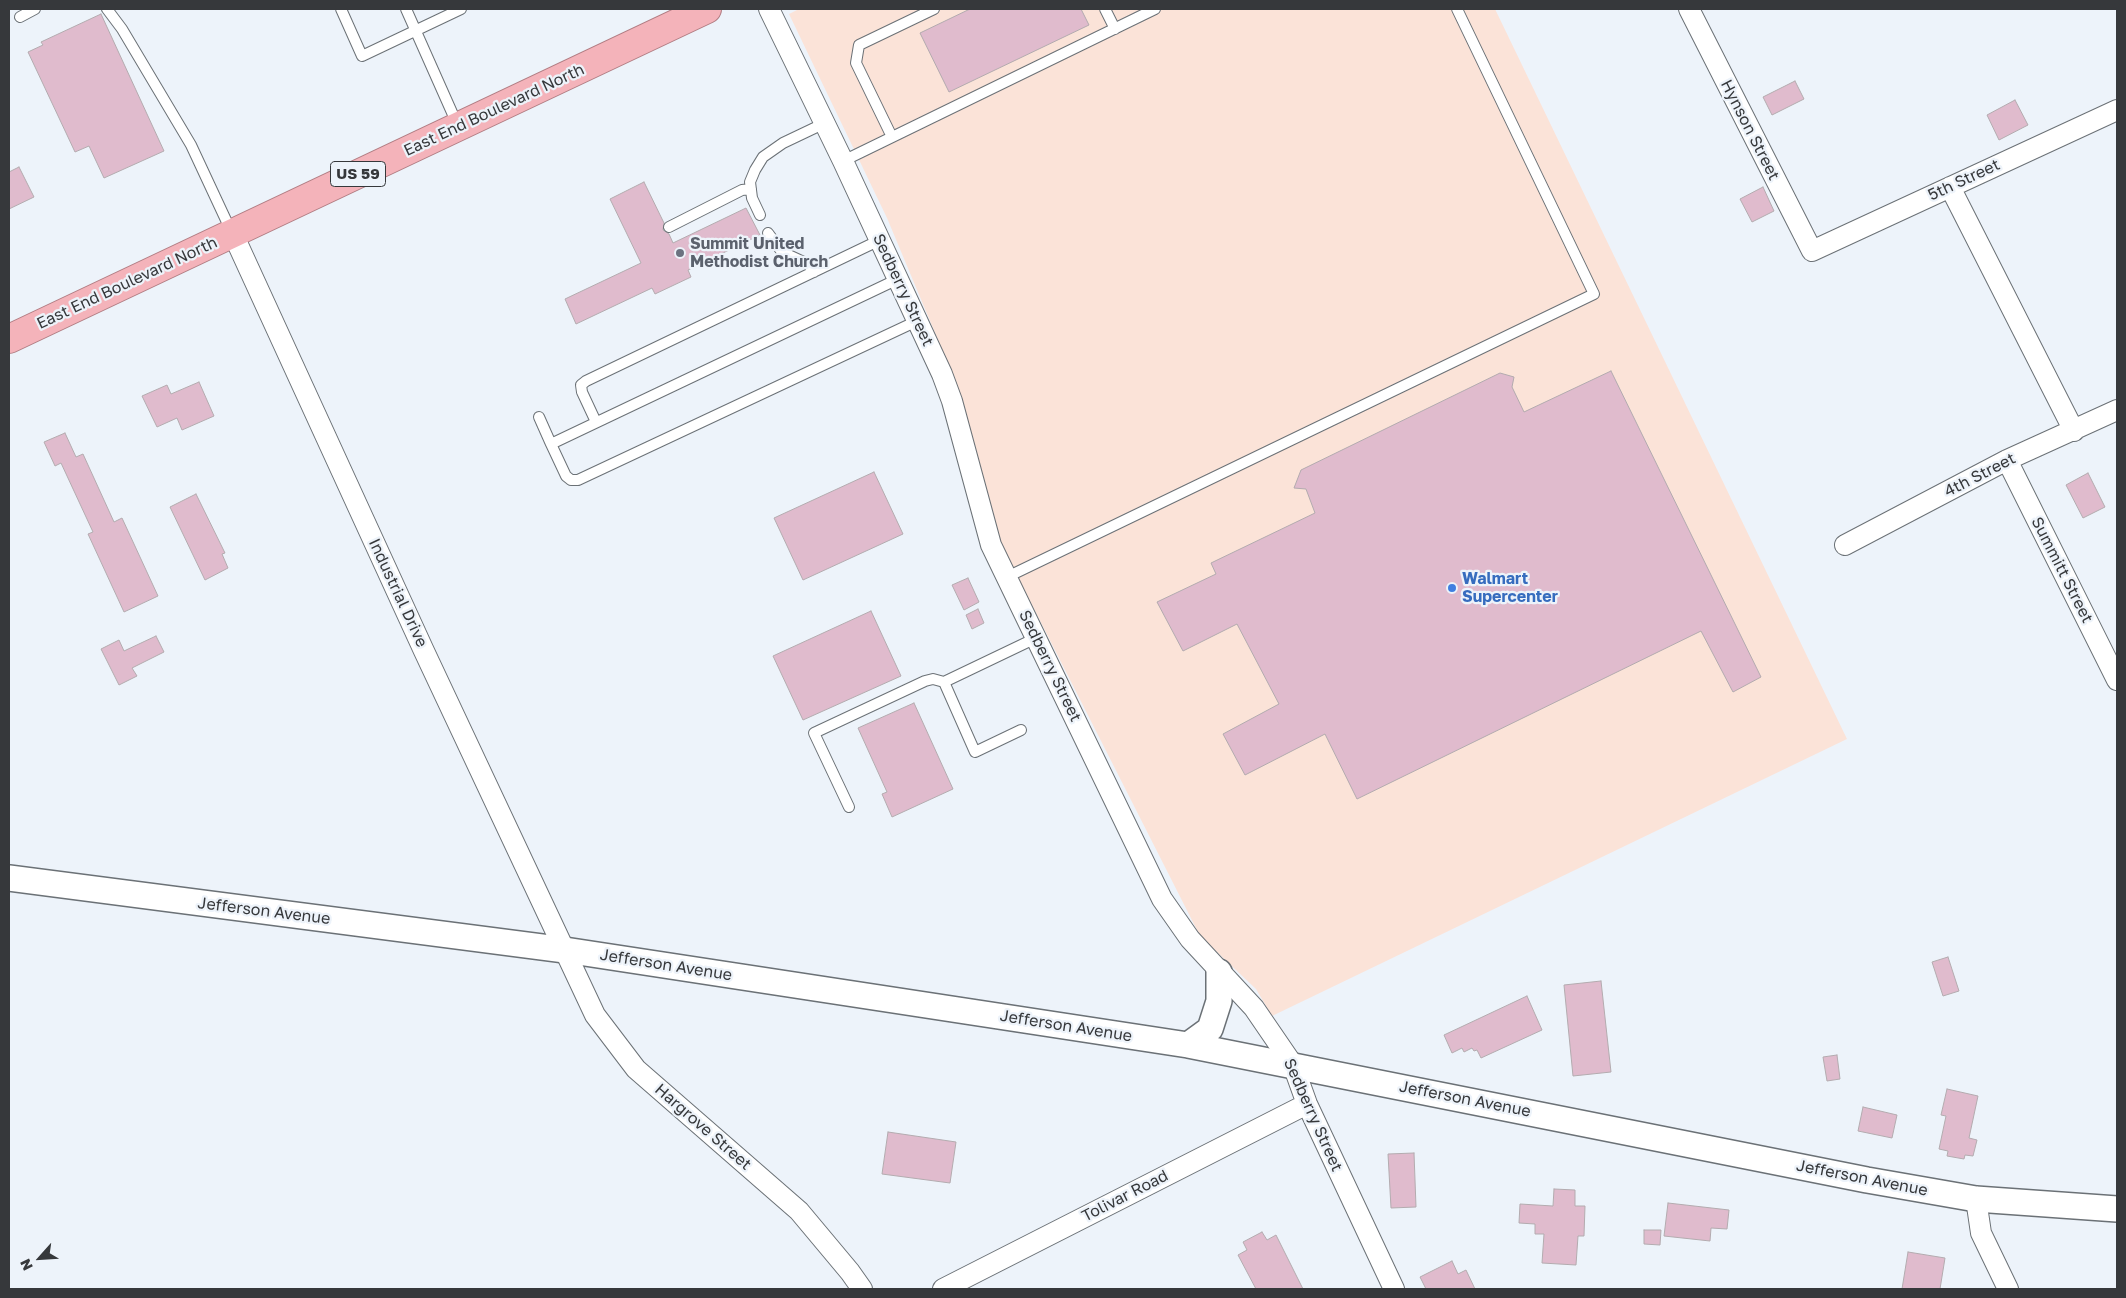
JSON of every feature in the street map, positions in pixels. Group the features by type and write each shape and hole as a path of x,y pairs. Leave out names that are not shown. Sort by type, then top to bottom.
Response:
{"highway":[{"name":"East End Boulevard North","path":"9,339 707,9"}],"street":[{"name":"Sedberry Street","path":"769,9 918,321 952,401 991,545 1162,899 1190,939 1254,1008 1293,1065 1307,1104 1394,1289"},
{"name":"Hynson Street","path":"1689,9 1812,251"},
{"name":"5th Street","path":"1812,251 2117,110"},
{"path":"1950,187 2074,431"},
{"name":"Industrial Drive","path":"233,234 424,651 565,950"},
{"name":"4th Street","path":"1844,545 2007,460 2117,410"},
{"name":"Summitt Street","path":"2007,460 2117,680"},
{"name":"Jefferson Avenue","path":"9,878 565,950 1188,1045 1867,1180 1976,1199 2117,1209"},
{"name":"Hargrove Street","path":"565,950 595,1015 636,1069 799,1211 862,1289"},
{"path":"1188,1045 1210,1029 1219,1001 1219,972"},
{"name":"Tolivar Road","path":"943,1289 1307,1104"},
{"path":"1976,1199 1981,1233 2008,1289"}],"lane":[{"path":"20,17 35,9"},
{"path":"107,9 122,28 191,145 233,234"},
{"path":"341,9 362,56 461,9"},
{"path":"406,9 458,127"},
{"path":"892,137 856,63 859,45 934,9"},
{"path":"1105,9 1115,28"},
{"path":"843,161 1115,28 1141,12 1155,9"},
{"path":"1008,577 1594,294 1457,9"},
{"path":"760,215 752,198 750,182 755,170 772,149 825,123"},
{"path":"669,227 742,190 751,189"},
{"path":"768,233 782,252 808,264 814,272"},
{"path":"596,422 582,392 582,385 586,381 880,240"},
{"path":"551,444 898,279"},
{"path":"538,417 566,476 570,480 578,480 918,321"},
{"path":"849,808 814,733 925,681 933,679 944,682 1036,638"},
{"path":"944,682 975,752 1021,730"}],"shaded area":[{"path":"799,9 1495,9 1847,739 1272,1016 1256,989 1200,936 997,536 953,376 887,218 789,14"}],"building":[{"path":"970,9 1081,9 1089,25 949,92 920,33"},
{"path":"101,14 164,151 104,178 89,146 75,152 28,52 43,45 41,42"},
{"path":"1795,81 1804,99 1772,115 1763,97"},
{"path":"2015,100 2028,125 1999,140 1987,115"},
{"path":"19,167 34,197 9,209 9,172"},
{"name":"Summit United Methodist Church","path":"644,182 664,223 663,230 669,234 673,243 746,208 760,235 688,270 691,277 655,294 652,288 576,324 565,299 641,263 610,199"},
{"path":"1763,187 1774,211 1752,222 1740,199"},
{"name":"Walmart Supercenter","path":"1611,371 1761,677 1733,692 1701,631 1357,799 1325,734 1245,775 1223,734 1279,704 1237,624 1183,651 1157,602 1216,574 1211,563 1315,513 1306,489 1294,488 1301,470 1500,373 1514,377 1512,387 1524,412"},
{"path":"199,382 214,416 182,430 177,418 157,427 142,396 167,385 171,394"},
{"path":"65,433 76,457 83,454 114,522 122,518 158,596 124,612 88,534 93,532 61,463 55,466 44,442"},
{"path":"874,472 903,534 803,580 774,518"},
{"path":"2088,473 2105,507 2083,518 2066,485"},
{"path":"196,494 225,553 222,554 228,568 205,580 170,507"},
{"path":"968,578 979,602 964,610 952,585"},
{"path":"978,609 984,623 972,629 966,615"},
{"path":"871,611 901,676 803,720 773,656"},
{"path":"156,636 164,652 132,668 137,676 119,685 101,649 119,640 124,651"},
{"path":"914,703 953,789 892,817 882,794 887,792 858,728"},
{"path":"1948,957 1959,991 1943,996 1932,962"},
{"path":"1601,981 1611,1072 1573,1076 1564,985"},
{"path":"1527,996 1542,1030 1481,1058 1477,1050 1474,1051 1472,1048 1464,1052 1462,1048 1452,1053 1444,1035"},
{"path":"1837,1055 1840,1079 1827,1081 1823,1057"},
{"path":"1947,1089 1978,1096 1969,1138 1977,1140 1973,1156 1965,1155 1964,1159 1947,1156 1948,1151 1939,1149 1946,1116 1941,1115"},
{"path":"1863,1107 1897,1115 1892,1138 1858,1131"},
{"path":"888,1132 956,1142 950,1183 882,1174"},
{"path":"1414,1153 1416,1207 1391,1208 1388,1154"},
{"path":"1554,1189 1575,1190 1575,1206 1585,1206 1584,1236 1578,1236 1576,1265 1542,1263 1544,1234 1535,1234 1535,1224 1519,1223 1520,1204 1553,1206"},
{"path":"1668,1203 1729,1210 1727,1229 1711,1228 1710,1241 1664,1236"},
{"path":"1644,1230 1661,1230 1660,1245 1644,1244"},
{"path":"1262,1232 1267,1240 1276,1235 1303,1289 1256,1289 1238,1255 1247,1250 1243,1242"},
{"path":"1908,1252 1945,1258 1940,1289 1902,1289"},
{"path":"1452,1261 1458,1274 1466,1270 1475,1289 1426,1289 1420,1277"}],"place":[{"name":"Summit United Methodist Church","path":"680,253"},
{"name":"Walmart Supercenter","path":"1452,588"}]}
